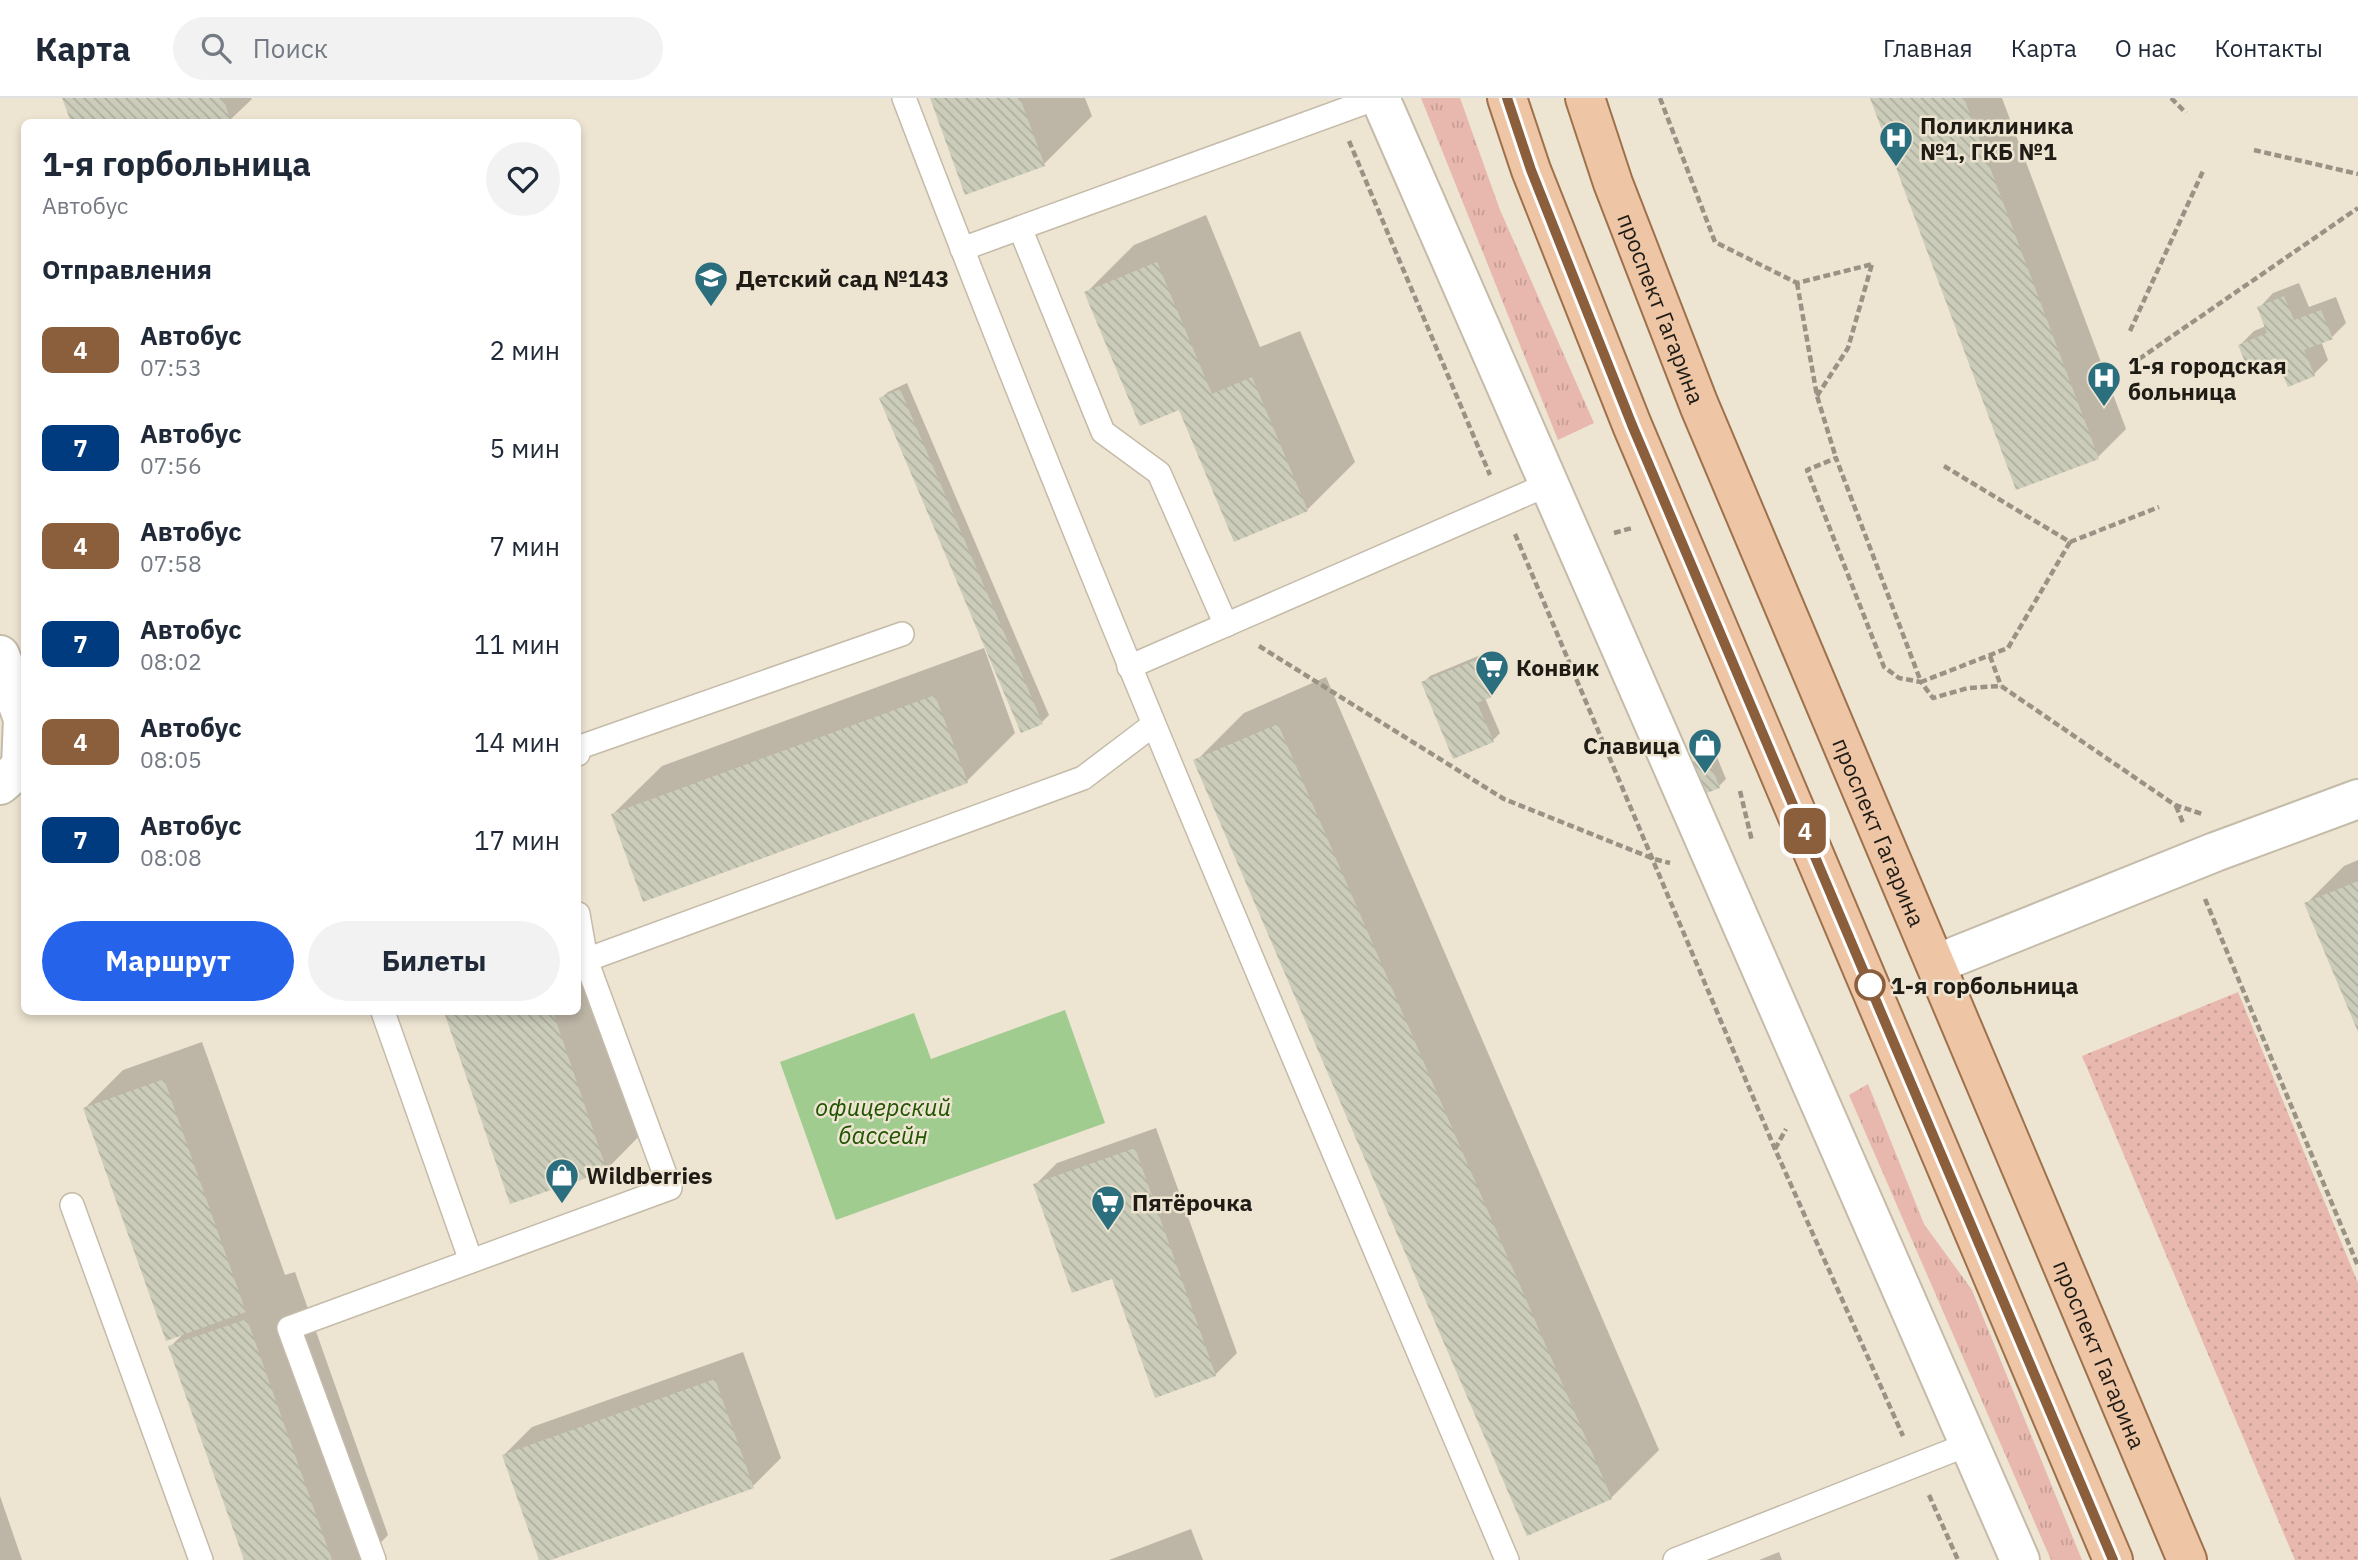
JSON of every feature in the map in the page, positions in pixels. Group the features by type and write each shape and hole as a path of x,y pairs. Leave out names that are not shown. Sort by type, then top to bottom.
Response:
{"main road":[{"path":"1507,98 1531,170 1632,425 2113,1560"},
{"name":"проспект Гагарина","path":"1585,98 1613,183 1699,405 2187,1560"}],"street":[{"path":"1379,98 2021,1560"},
{"path":"0,655 21,713"},
{"path":"10,776 21,728"},
{"path":"1936,964 2190,862 2358,799"}],"lane":[{"path":"904,98 1129,667 1507,1560"},
{"path":"962,249 1379,98"},
{"path":"1020,228 1103,432 1159,473 1226,625"},
{"path":"1129,667 1549,484"},
{"path":"581,747 902,634"},
{"path":"586,960 1083,778 1153,725"},
{"path":"374,1560 289,1328 670,1188 586,960 581,931"},
{"path":"384,1015 471,1261"},
{"path":"72,1205 201,1560"},
{"path":"1675,1560 1969,1444"}],"path":[{"path":"1660,98 1715,243 1797,283 1873,264 1849,348 1817,396"},
{"path":"2171,98 2186,113"},
{"path":"1337,113 1775,1149 1958,1560"},
{"path":"2254,150 2358,174"},
{"path":"2130,331 2203,171"},
{"path":"2139,359 2358,208"},
{"path":"1797,283 1817,396 1836,458 1921,682 1933,698 1968,688 2001,686"},
{"path":"1836,458 1807,470 1814,489 1884,667 1899,678 1921,682 2008,648 2070,542 2159,507"},
{"path":"1944,466 2070,542"},
{"path":"1226,625 1504,799 1654,859 1692,868 1713,859"},
{"path":"1990,656 2001,686 2175,805 2206,815"},
{"path":"2190,862 2358,1266"}],"green space":[{"path":"1421,98 1460,98 1500,210 1594,423 1558,440"},
{"path":"2238,992 2358,1283 2358,1560 2295,1560 2082,1056"},
{"path":"1868,1084 1924,1224 1972,1290 2082,1560 2051,1560 1849,1095"}],"water":[{"name":"офицерский бассейн","path":"1065,1010 1105,1123 836,1220 780,1062 914,1013 931,1059"}],"building":[{"path":"62,98 223,98 230,119 70,119"},
{"path":"930,98 1020,98 1045,166 965,195"},
{"path":"1870,98 1964,98 2099,459 2016,490"},
{"path":"1157,262 1212,394 1252,377 1308,511 1234,542 1179,410 1140,426 1084,292"},
{"path":"2284,296 2294,320 2321,310 2333,339 2304,350 2315,376 2288,387 2276,358 2248,369 2238,345 2267,333 2257,307"},
{"path":"900,389 1043,724 1021,733 879,398"},
{"path":"1476,660 1492,697 1477,703 1494,742 1453,759 1421,682"},
{"path":"935,695 968,783 643,902 611,814"},
{"path":"1278,724 1612,1499 1527,1536 1193,760"},
{"name":"Славица","path":"1707,755 1720,788 1704,794 1691,762"},
{"path":"2358,881 2358,1032 2304,903"},
{"path":"445,1015 554,1015 607,1171 510,1204"},
{"path":"164,1079 246,1312 166,1341 83,1108"},
{"name":"Пятёрочка","path":"1135,1148 1216,1376 1155,1398 1112,1279 1072,1293 1033,1184"},
{"path":"247,1319 332,1560 244,1560 168,1346"},
{"path":"715,1379 754,1488 551,1560 539,1560 502,1455"}],"bus line":[{"name":"4","path":"1507,98 1531,170 1632,425 2113,1560"}],"place":[{"name":"Поликлиника №1, ГКБ №1","path":"1896,168"},
{"name":"Детский сад №143","path":"711,308"},
{"name":"1-я городская больница","path":"2104,408"},
{"name":"Конвик","path":"1492,697"},
{"name":"Славица","path":"1705,775"},
{"name":"1-я горбольница","path":"1870,985"},
{"name":"Wildberries","path":"562,1205"},
{"name":"Пятёрочка","path":"1108,1232"}]}
